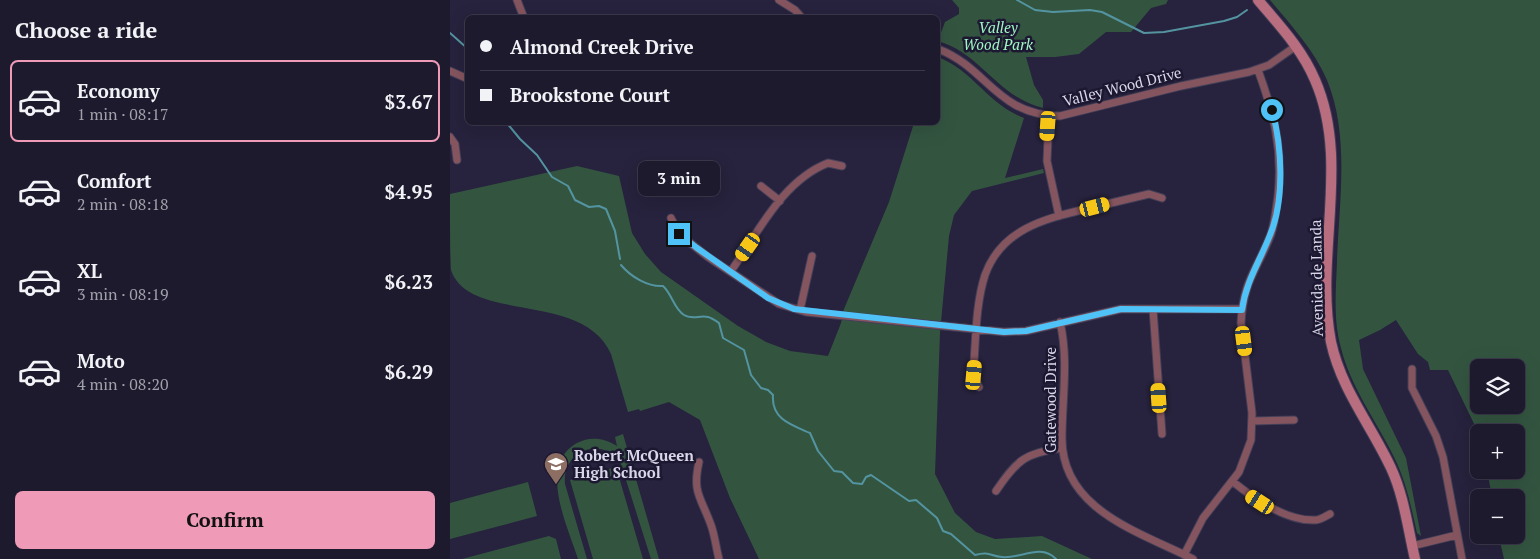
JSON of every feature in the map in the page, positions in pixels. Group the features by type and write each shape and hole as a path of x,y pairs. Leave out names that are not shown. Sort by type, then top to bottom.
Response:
{"street":[{"path":"517,0 523,15"},
{"path":"779,0 799,15"},
{"name":"Avenida de Landa","path":"1258,0 1296,46 1315,78 1324,104 1329,130 1328,303 1331,342 1348,392 1392,470 1415,559"},
{"name":"Valley Wood Drive","path":"940,50 960,60 1007,102 1029,112 1049,116 1072,114 1117,101 1258,70 1296,46"},
{"path":"1184,555 1203,518 1232,481 1248,451 1253,421 1241,323 1242,310 1248,282 1272,232 1279,184 1276,123 1258,70"},
{"path":"450,71 465,78"},
{"path":"1049,116 1047,161 1060,216"},
{"path":"450,137 455,144 457,160"},
{"path":"731,271 780,201 800,178 815,168 828,163 842,166"},
{"path":"761,186 780,201"},
{"path":"979,387 974,375 982,288 996,255 1020,230 1042,220 1149,194 1162,198"},
{"path":"671,218 674,226 686,240 772,300 800,310 977,330 1015,332 1107,310 1242,310"},
{"path":"800,310 812,256"},
{"path":"1153,309 1162,434"},
{"name":"Gatewood Drive","path":"1060,322 1064,359 1062,448 1068,471 1088,502 1110,518 1193,559"},
{"path":"1412,369 1412,388 1436,436 1443,457 1462,559"},
{"path":"1253,421 1294,420"},
{"path":"996,491 1010,470 1024,457 1042,450 1062,448"},
{"path":"699,462 695,480 698,496 711,524 719,559"},
{"path":"1232,481 1260,502 1286,514 1316,520 1330,514"},
{"path":"1412,546 1457,535"}],"green space":[{"name":"Valley Wood Park","path":"952,0 1168,0 1166,4 1151,8 1131,32 1106,32 1079,54 1055,57 1026,57 1034,85 1043,100 1043,108 1013,94 966,55 940,42 940,36 945,22 959,14 959,8"},
{"path":"1270,0 1540,0 1540,559 1504,559 1501,544 1525,544 1525,489 1491,489 1489,479 1525,479 1525,424 1474,424 1448,370 1430,370 1428,362 1418,354 1396,320 1359,340 1363,369 1406,458 1421,536 1417,533 1402,475 1351,377 1338,337 1336,294 1341,193 1339,124 1327,80 1316,58"},
{"path":"940,58 961,70 1011,112 1024,118 1005,178 1043,169 1044,173 972,191 954,215 949,236 940,333 935,474 955,513 976,532 995,539 1042,536 1092,559 759,559 730,498 700,420 669,402 640,411 639,409 628,412 611,354 597,334 577,321 480,297 462,286 451,270 450,194 577,166 619,176 632,233 645,254 661,272 738,326 766,342 790,351 828,356 841,323 844,309 889,202 913,125 940,125"},
{"path":"623,434 659,559 651,559 620,461 612,453 603,449 593,449 584,451 576,456 570,463 566,473 565,484 587,559 578,559 559,497 557,481 559,466 565,453 577,443 587,439 597,439 608,441 617,446 615,437"},
{"path":"616,467 643,559 593,559 570,480"},
{"path":"528,482 537,516 450,539 450,503"},
{"path":"549,536 556,539 561,559 462,559"}],"waterway":[{"path":"1017,0 1035,10 1053,12 1090,10 1102,12 1144,33 1164,32 1224,21 1237,17 1247,10"},
{"path":"450,33 465,46"},
{"path":"508,125 537,155 552,177 568,186 575,200 589,207 599,206 606,209 615,231 620,259"},
{"path":"621,265 640,280 652,285 663,286 684,315 708,317 719,323 723,338 744,350 751,375 761,388 768,390 773,395 775,410 789,424 810,433 818,451 834,471 842,472 853,483 862,484 866,477 871,475 909,501 916,500 937,518 943,531 951,534 975,555 987,554 1009,557 1043,552 1050,554 1056,559"}],"place":[{"name":"Robert McQueen High School","path":"556,485"}],"route":[{"path":"679,234 772,300 806,312 1015,332 1026,331 1107,310 1133,308 1172,310 1227,308 1242,310 1248,282 1272,232 1275,218 1280,167 1276,123 1272,110"}]}
